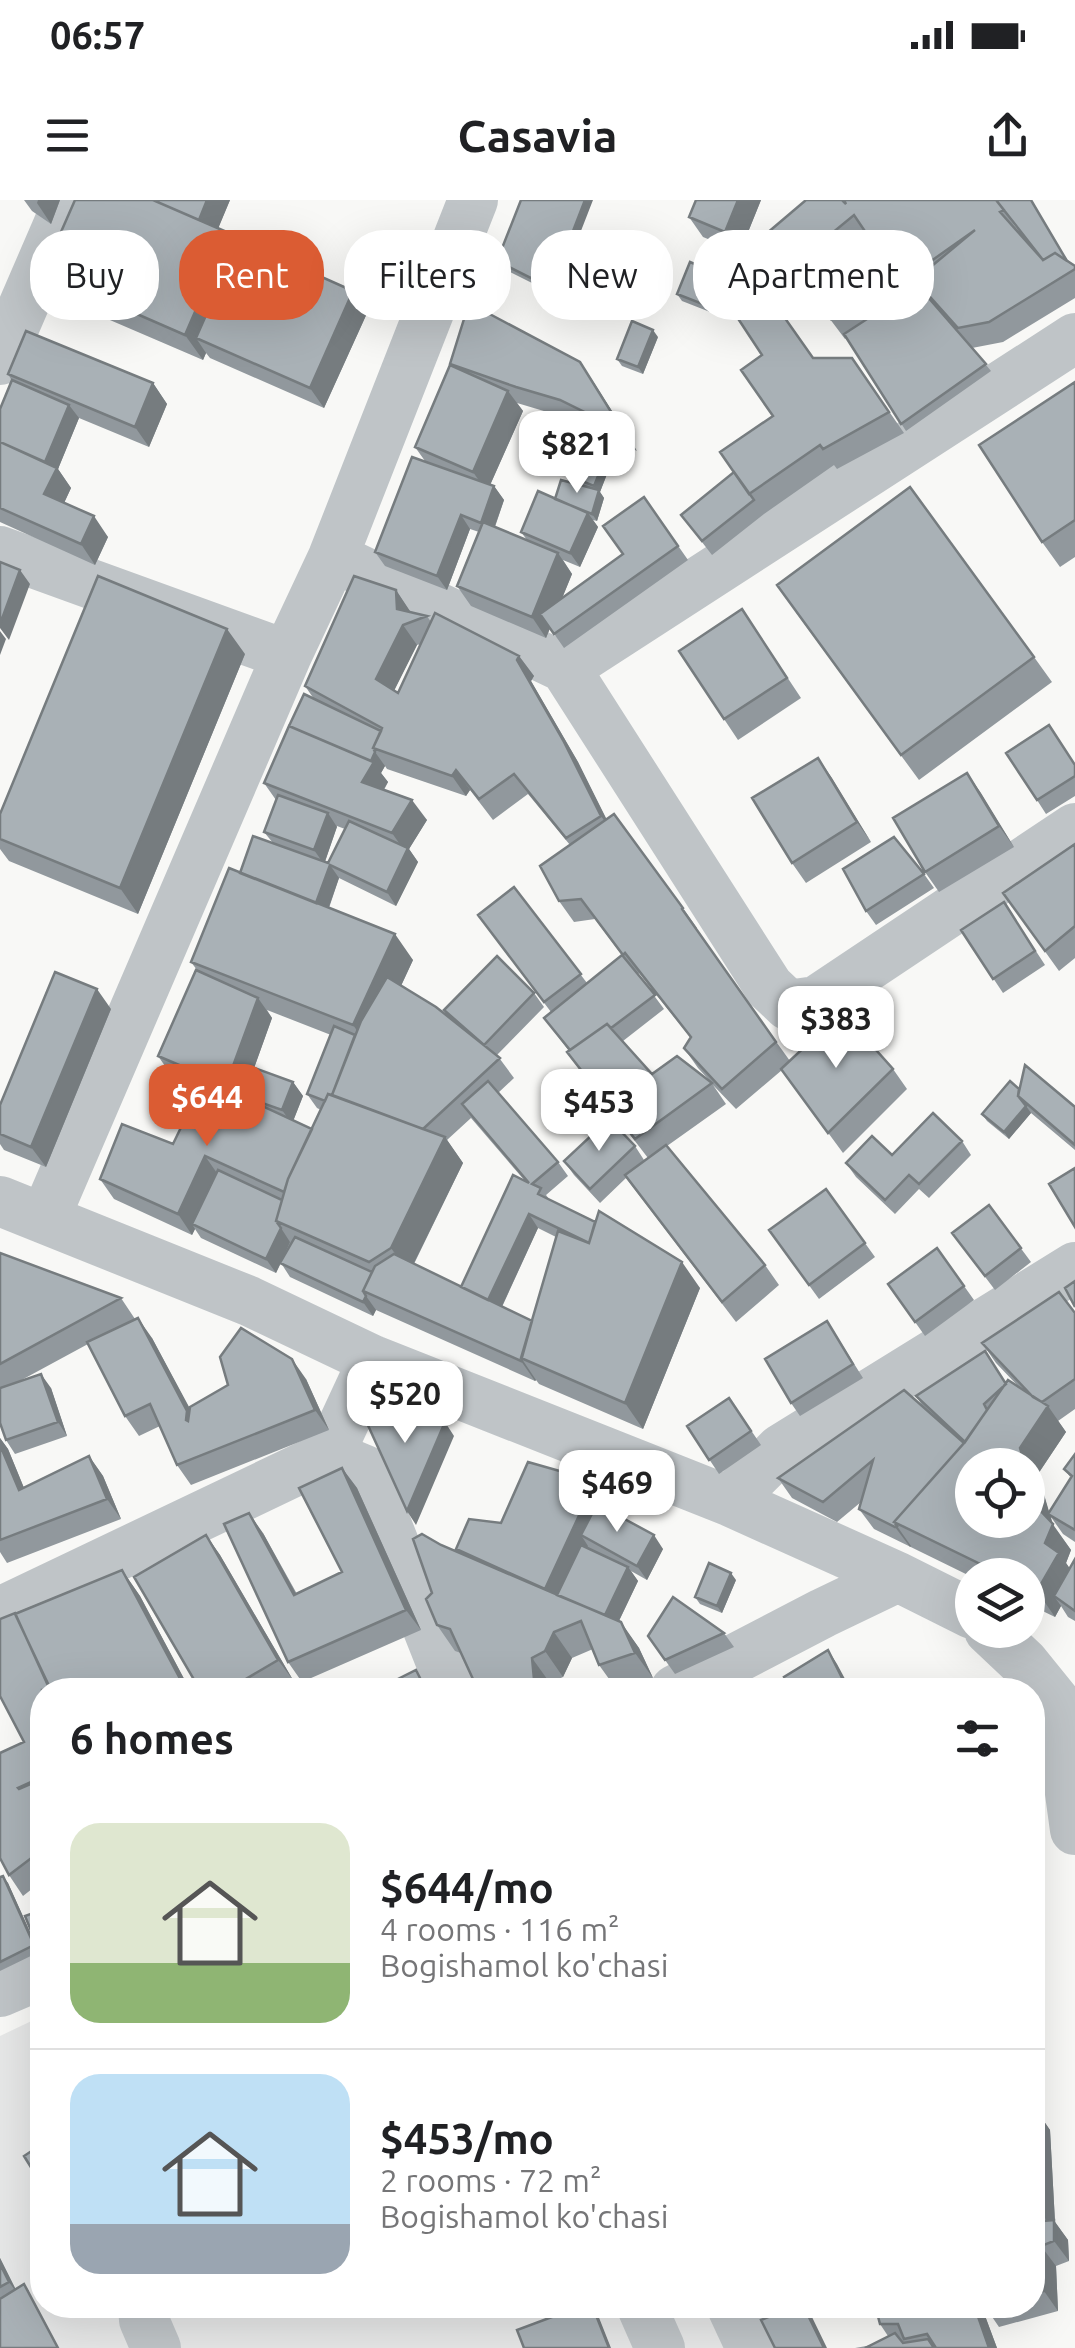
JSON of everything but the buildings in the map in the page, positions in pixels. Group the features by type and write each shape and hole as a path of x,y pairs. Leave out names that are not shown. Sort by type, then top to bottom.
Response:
{"street":[{"path":"0,360 69,200"},
{"path":"473,200 333,557 22,1210 249,1301 373,1360 728,1502 955,1606"},
{"path":"564,668 1075,338"},
{"path":"0,551 286,656"},
{"path":"333,557 564,668 769,987 788,1004 816,1001 1075,828"},
{"path":"728,1502 782,1448 1075,1267"},
{"path":"6,1603 329,1455 373,1360"},
{"path":"329,1455 365,1470 447,1678"},
{"path":"698,1678 898,1577"},
{"path":"1009,1648 1042,1678"},
{"path":"1045,1681 1067,1700 1075,1830"},
{"path":"0,1992 30,1979"},
{"path":"144,2318 156,2348"},
{"path":"646,2318 660,2348"},
{"path":"737,2318 751,2348"}],"shaded area":[{"path":"30,2022 30,2318 712,2318 729,2348 0,2348 0,2036"}]}
